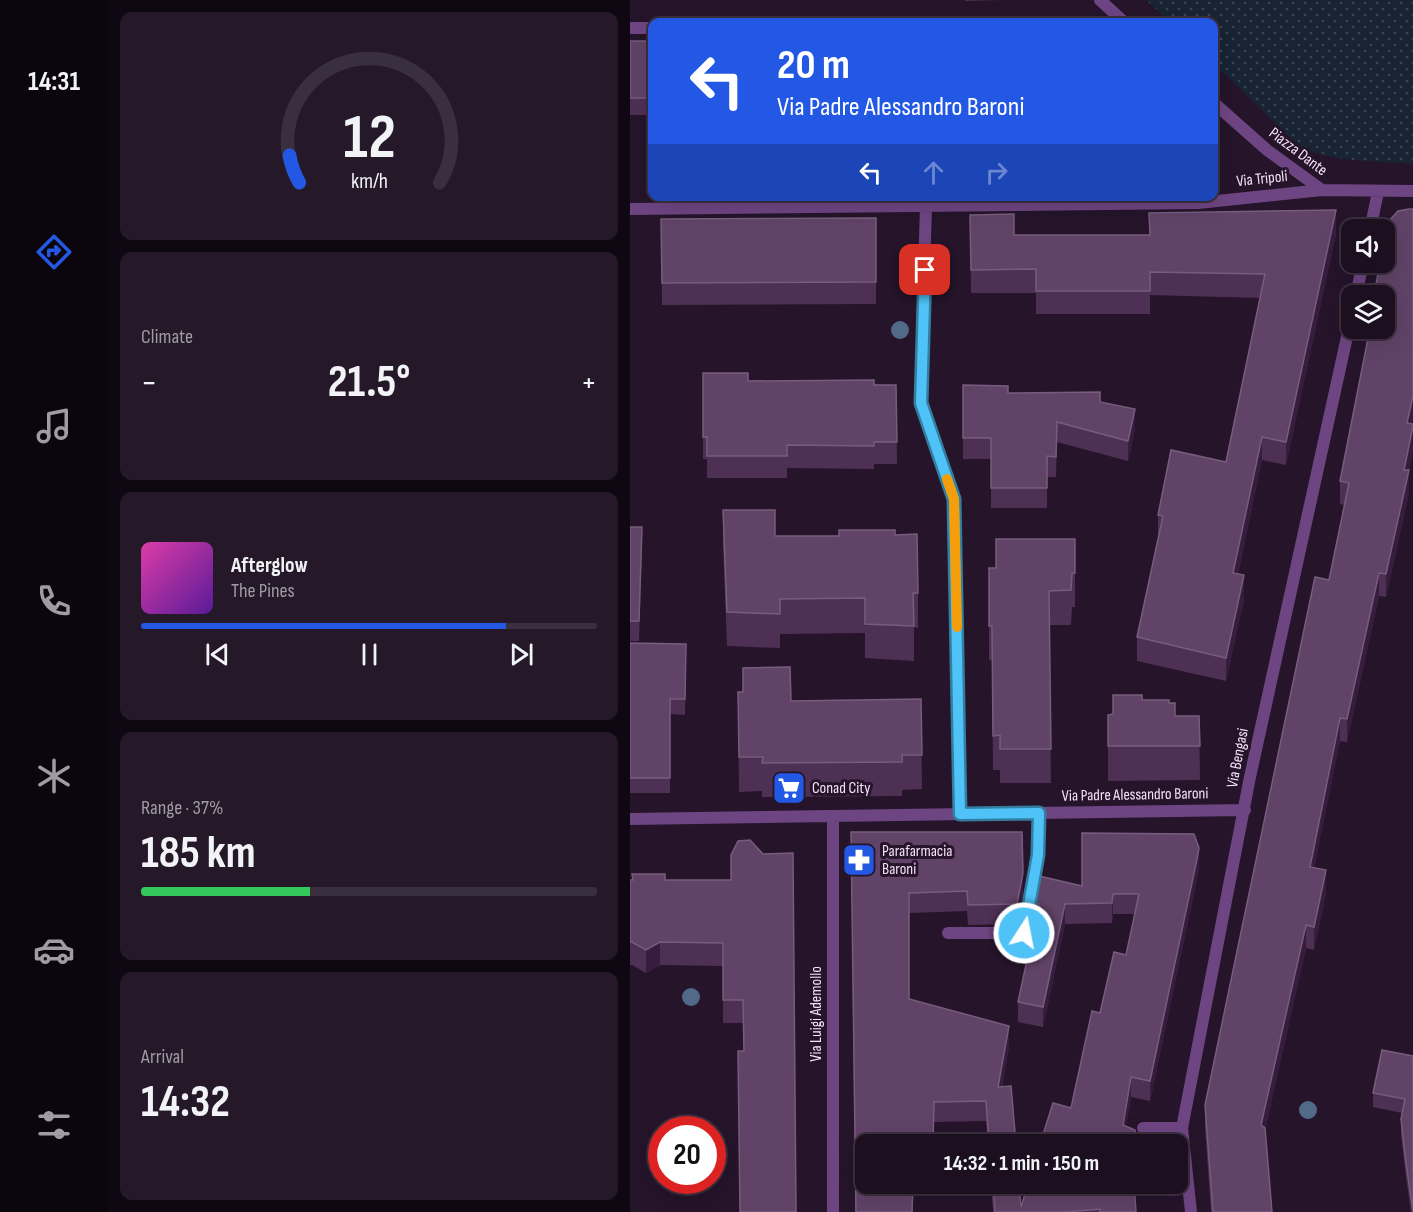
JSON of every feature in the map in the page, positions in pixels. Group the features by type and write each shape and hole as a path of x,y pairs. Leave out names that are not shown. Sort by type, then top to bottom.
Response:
{"street":[{"path":"1100,0 1120,18"},
{"path":"630,28 648,28"},
{"name":"Piazza Dante","path":"1218,107 1267,150 1322,190 1413,191"},
{"name":"Via Tripoli","path":"1218,201 1322,190"},
{"path":"1372,219 1378,192"},
{"name":"Via Tripoli","path":"630,209 1217,201"},
{"path":"926,206 921,403 954,499 960,814"},
{"name":"Via Bengasi","path":"1191,1212 1182,1128 1245,810 1347,339"},
{"name":"Via Padre Alessandro Baroni","path":"630,819 1245,810"},
{"path":"948,933 1024,933 1038,855 1039,813"},
{"name":"Via Luigi Ademollo","path":"833,816 833,1212"},
{"path":"1143,1128 1182,1128"}],"shaded area":[{"path":"1146,0 1413,0 1413,164 1328,156 1301,148 1218,68 1218,18 1166,18"}],"building":[{"path":"630,41 648,41 648,98 630,98"},
{"path":"1413,209 1413,396 1407,423 1413,426 1404,470 1409,470 1386,574 1379,573 1347,719 1340,718 1310,867 1326,870 1314,927 1306,925 1261,1125 1265,1128 1272,1212 1213,1212 1205,1105 1315,577 1329,580 1349,483 1340,481 1368,339 1395,339 1395,285 1376,285 1378,273 1395,273 1395,219 1391,219 1398,211"},
{"path":"1336,210 1286,442 1262,437 1233,573 1244,575 1226,658 1137,637 1163,516 1158,515 1171,450 1226,462 1265,274 1150,272 1150,291 1036,291 1036,269 971,270 970,215 1014,214 1014,235 1150,235 1149,213"},
{"path":"876,218 876,282 662,283 661,219"},
{"path":"703,373 748,373 748,381 874,380 874,385 896,385 897,442 874,442 874,446 787,445 787,456 707,456 707,437 703,437"},
{"path":"963,385 1008,386 1008,393 1100,392 1100,402 1135,409 1128,441 1057,422 1056,457 1047,456 1047,488 991,488 991,438 963,438"},
{"path":"723,510 775,510 775,536 839,536 839,530 895,530 895,535 917,534 918,593 913,593 914,626 865,624 865,598 780,599 780,614 727,612"},
{"path":"630,527 642,527 639,621 630,621"},
{"path":"996,539 1075,539 1075,573 1072,573 1071,590 1049,591 1051,749 1000,749 1000,735 993,736 989,568 996,568"},
{"path":"630,643 686,644 685,699 670,699 670,778 630,778"},
{"path":"790,667 791,701 921,699 922,755 902,755 902,762 762,763 763,757 739,757 738,692 743,692 743,668"},
{"path":"1113,695 1142,695 1142,700 1169,700 1169,703 1175,703 1175,716 1199,716 1200,746 1108,746 1108,715 1113,714"},
{"path":"851,832 1022,832 1023,873 1017,904 968,905 967,891 909,893 909,999 1009,1026 998,1087 1011,1086 1015,1134 988,1134 986,1101 934,1102 933,1134 855,1134 855,1136"},
{"path":"1082,833 1194,834 1199,848 1150,1081 1131,1077 1123,1125 1135,1130 1135,1134 1043,1134 1053,1103 1071,1108 1092,1011 1100,1013 1114,952 1126,955 1139,894 1113,894 1112,903 1065,904 1043,1007 1018,1002 1039,904 1034,904 1039,876 1082,886"},
{"path":"750,840 763,854 793,853 796,1212 740,1212 738,1051 744,1051 743,1000 723,1000 723,943 660,942 646,950 630,942 630,880 633,880 632,874 665,874 665,880 731,880 731,855 738,841"},
{"path":"1382,1050 1413,1056 1413,1211 1401,1119 1405,1099 1373,1093"},
{"path":"856,1194 913,1194 912,1212 856,1212"},
{"path":"994,1194 1020,1194 1021,1207 1025,1194 1135,1194 1136,1212 1100,1212 1100,1209 1067,1212 995,1212"}],"slow traffic":[{"path":"947,479 954,499 957,627"}],"place":[{"name":"Conad City","path":"789,788"},
{"name":"Parafarmacia Baroni","path":"859,860"}],"route":[{"path":"925,270 921,403 954,499 960,814 1039,813 1038,855 1024,933"}]}
